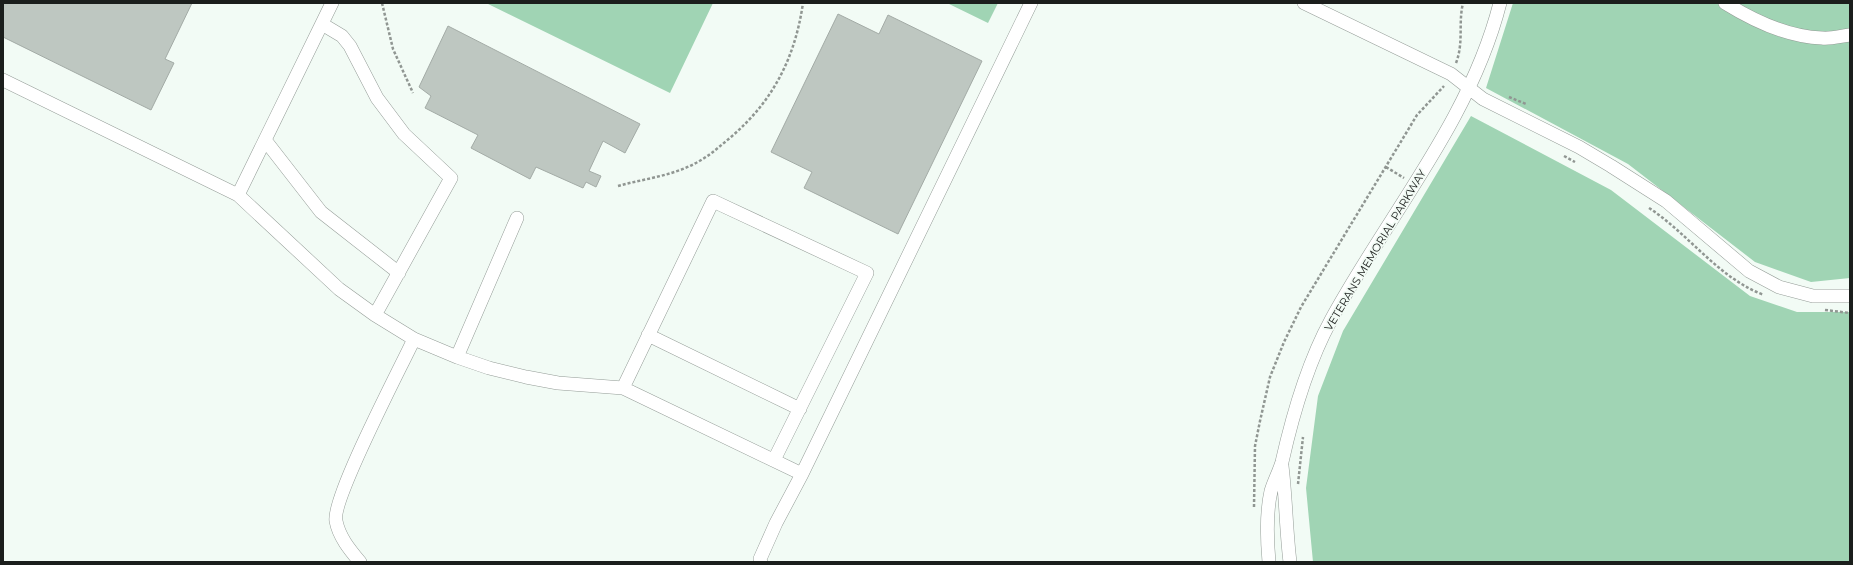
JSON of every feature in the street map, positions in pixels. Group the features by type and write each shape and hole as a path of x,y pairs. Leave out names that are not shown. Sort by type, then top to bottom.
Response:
{"street":[{"path":"238,194 332,3"},
{"path":"761,562 760,559 776,523 802,474 1031,3"},
{"path":"1304,3 1451,74 1483,99 1579,147 1666,201 1749,271 1779,287 1812,296 1850,296"},
{"name":"VETERANS MEMORIAL PARKWAY","path":"1269,562 1267,540 1271,492 1281,464 1286,440 1306,374 1331,320 1460,108 1485,53 1500,3"},
{"path":"1725,3 1748,17 1783,32 1823,38 1850,36"},
{"path":"322,24 342,36 346,41 377,98 404,134 451,178 375,315"},
{"path":"3,80 238,194 340,289 375,315 414,339 457,357 489,368 558,383 623,388 802,474"},
{"path":"265,140 321,212 398,273"},
{"path":"623,388 707,203 866,273 774,460"},
{"path":"457,357 518,218"},
{"path":"648,335 800,409"},
{"path":"360,562 345,545 335,520 342,490 414,339"},
{"name":"VETERANS MEMORIAL PARKWAY","path":"1281,464 1285,488 1286,533 1290,562"}],"path":[{"path":"382,3 393,49 413,93"},
{"path":"618,186 678,171 694,164 713,153 747,123 766,100 787,62 801,18 802,3"},
{"path":"1254,514 1255,446 1270,377 1301,307 1417,115 1443,88 1451,74 1461,48 1461,14 1463,3"},
{"path":"1504,96 1513,97 1527,105"},
{"path":"1559,153 1579,164"},
{"path":"1386,167 1408,181"},
{"path":"1647,206 1726,274 1752,291 1766,296"},
{"path":"1818,309 1850,313"},
{"path":"1298,488 1304,431"}],"green space":[{"path":"486,3 713,3 670,93"},
{"path":"947,3 998,3 988,23"},
{"path":"1513,3 1850,3 1850,278 1811,282 1755,262 1628,164 1486,88"},
{"path":"1471,116 1611,190 1750,296 1797,312 1850,312 1850,562 1313,562 1306,488 1318,396 1343,331"}],"building":[{"path":"3,3 192,3 165,59 174,63 151,110 3,37"},
{"path":"838,14 879,34 888,15 982,61 898,234 804,188 812,172 771,152"},
{"path":"448,26 640,124 625,153 603,141 589,171 601,176 596,187 586,182 583,188 536,167 530,179 471,148 478,135 425,108 431,96 419,87"}]}
